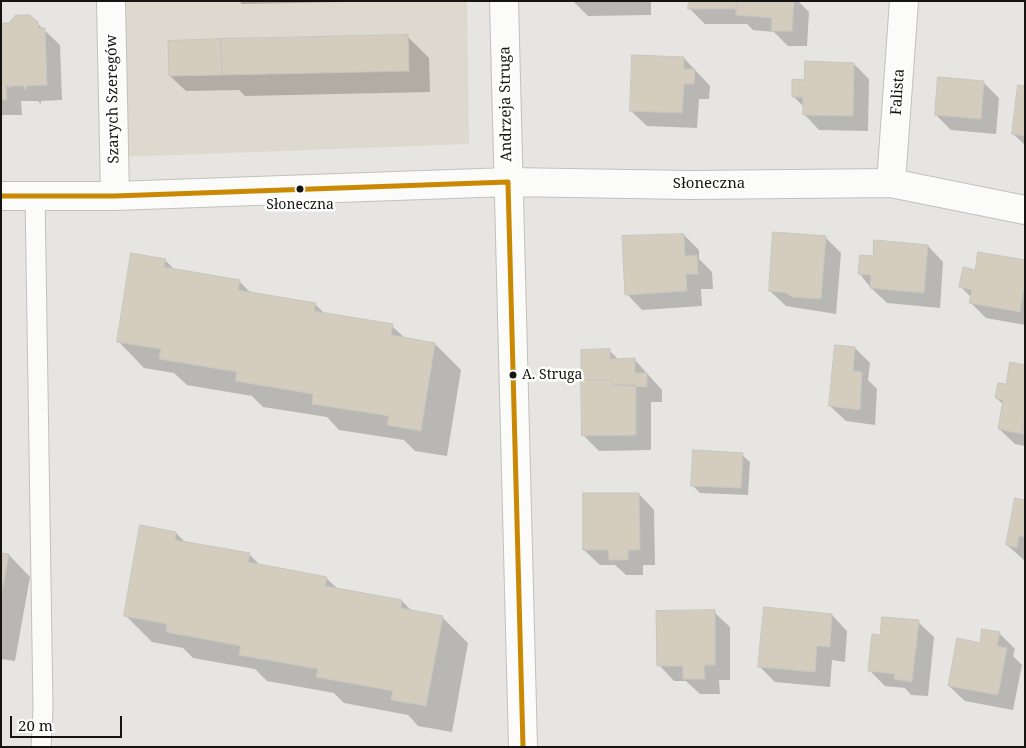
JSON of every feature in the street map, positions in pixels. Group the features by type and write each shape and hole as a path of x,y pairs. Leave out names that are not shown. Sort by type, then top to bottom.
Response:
{"street":[{"name":"Szarych Szeregów","path":"111,1 115,196"},
{"name":"Andrzeja Struga","path":"504,1 523,747"},
{"name":"Falista","path":"891,183 904,1"},
{"name":"Słoneczna","path":"1,196 115,196 508,182 690,185 891,183 1025,210"}],"lane":[{"path":"34,195 43,708 41,747"}],"shaded area":[{"path":"119,1 467,1 469,144 121,157"}],"building":[{"path":"689,1 737,1 736,9 688,9"},
{"path":"737,1 794,1 792,31 771,31 772,18 736,15"},
{"path":"16,15 30,15 38,22 38,28 45,28 47,85 26,86 27,89 24,89 24,86 11,86 9,89 9,86 6,86 7,100 1,100 1,23 9,23"},
{"path":"408,35 409,71 222,75 221,39"},
{"path":"221,39 222,75 169,76 168,41"},
{"path":"632,55 684,57 684,69 695,69 694,84 684,84 682,113 630,111"},
{"path":"805,61 854,63 853,116 803,115 803,97 792,97 792,79 804,80"},
{"path":"938,77 984,81 981,119 935,115"},
{"path":"1018,85 1025,86 1025,136 1012,134"},
{"path":"773,232 826,236 821,299 792,297 787,293 769,291"},
{"path":"684,234 685,256 697,255 698,274 686,274 687,291 625,295 622,236"},
{"path":"874,240 928,245 924,293 870,288 871,275 858,274 860,255 873,256"},
{"path":"978,252 1025,260 1025,283 1020,312 969,303 972,290 959,287 963,267 975,270"},
{"path":"131,253 166,259 164,267 240,280 238,290 316,303 314,311 393,324 391,335 435,343 421,431 387,425 389,416 312,404 313,394 235,381 237,372 159,359 161,349 117,342"},
{"path":"835,345 855,347 853,371 862,372 860,410 829,406"},
{"path":"610,349 610,359 635,358 635,373 647,373 647,387 612,385 612,380 581,380 581,350"},
{"path":"1010,362 1025,365 1025,416 1022,434 998,429 1003,400 995,398 998,383 1006,384"},
{"path":"581,380 612,380 612,385 636,385 636,435 582,436"},
{"path":"1025,416 1025,434 1022,434"},
{"path":"693,450 743,453 741,488 691,486"},
{"path":"583,493 639,493 640,550 628,550 628,560 609,560 608,550 583,550"},
{"path":"1015,498 1025,500 1025,537 1019,536 1017,548 1006,545"},
{"path":"140,525 176,532 175,540 250,553 248,562 327,577 325,586 402,600 401,608 443,616 426,706 391,700 393,691 316,677 318,669 239,655 241,646 166,632 167,624 124,616"},
{"path":"1,553 9,554 1,597"},
{"path":"764,607 832,614 830,647 817,646 815,672 758,667"},
{"path":"715,610 715,665 704,665 705,679 683,679 683,666 657,666 656,611"},
{"path":"882,617 919,620 912,682 894,679 895,674 868,671 872,634 880,635"},
{"path":"982,629 1000,632 997,646 1007,648 998,695 948,686 957,638 980,643"}],"transit line":[{"path":"1,196 115,196 508,182 523,747"}],"place":[{"name":"Słoneczna","path":"300,189"},
{"name":"A. Struga","path":"513,375"}]}
